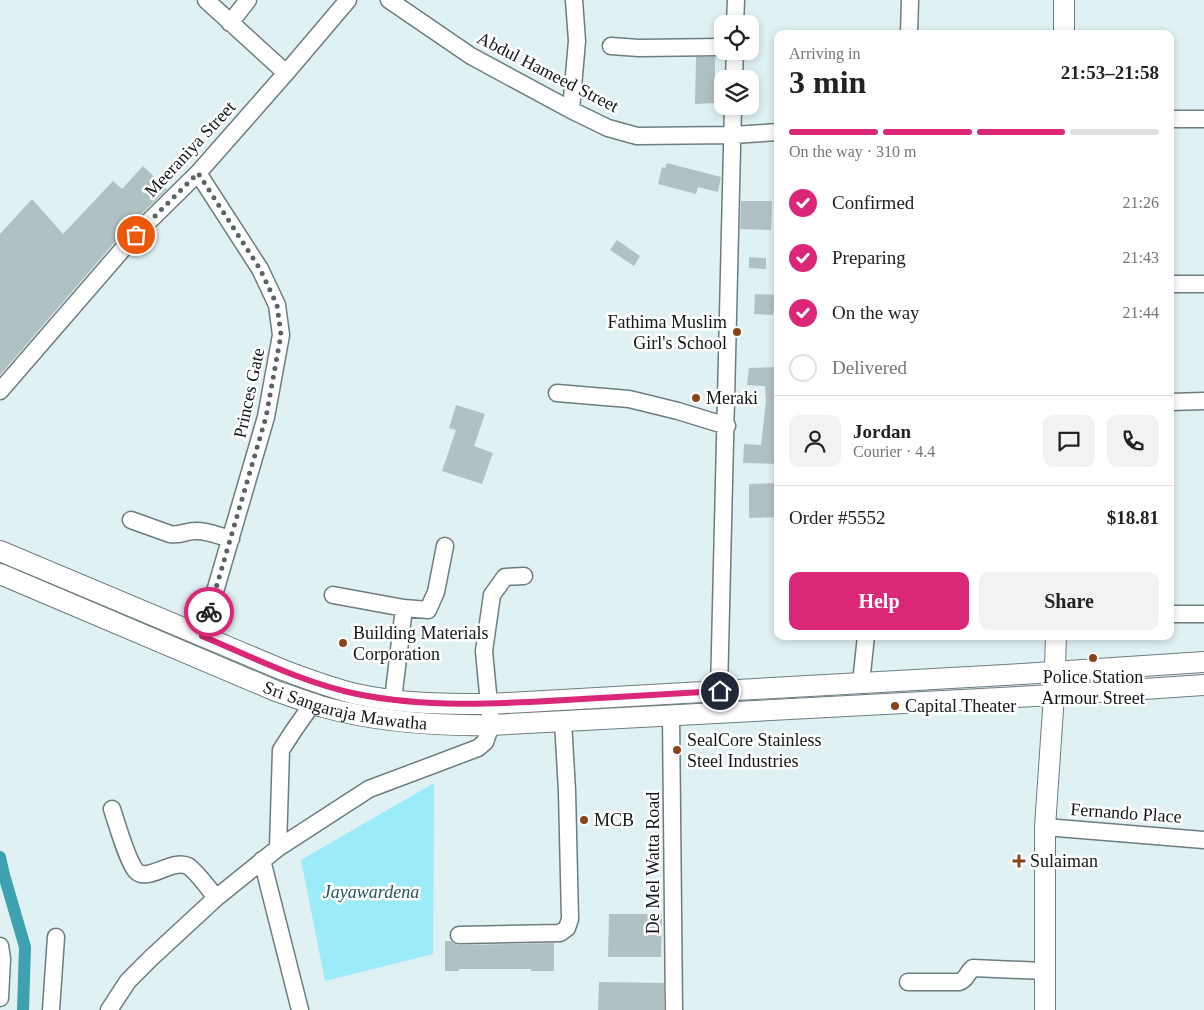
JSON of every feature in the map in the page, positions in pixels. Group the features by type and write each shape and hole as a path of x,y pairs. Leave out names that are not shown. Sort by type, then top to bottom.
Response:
{"main road":[{"path":"1064,0 1064,30"},
{"name":"Sri Sangaraja Mawatha","path":"0,552 283,670 327,686 357,694 393,700 428,703 490,704 1204,662"},
{"name":"Sri Sangaraja Mawatha","path":"0,574 276,691 353,714 426,724 491,725 1054,695 1204,685"},
{"path":"1045,1010 1045,827 1056,640"}],"street":[{"path":"206,0 286,73"},
{"path":"230,23 248,0"},
{"name":"Meeraniya Street","path":"0,391 136,235 198,173 348,0"},
{"name":"Abdul Hameed Street","path":"389,0 471,56 608,128 637,136 733,135 774,132"},
{"path":"571,110 577,40 574,0"},
{"path":"735,15 736,0"},
{"path":"909,30 910,0"},
{"path":"610,46 639,48 714,47"},
{"path":"720,691 733,115"},
{"path":"1174,119 1204,119"},
{"name":"Princes Gate","path":"198,173 260,269 277,305 281,335 266,417 202,636"},
{"path":"1174,284 1204,284"},
{"path":"557,393 629,398 726,426"},
{"path":"1174,402 1204,401"},
{"path":"131,520 170,534 176,535 197,531 230,539"},
{"path":"333,594 404,608 428,610 436,592 445,546"},
{"path":"110,1010 128,981 151,958 216,898 278,848 369,789 478,748 485,742 491,725 484,651 492,595 504,577 524,576"},
{"path":"393,700 404,608"},
{"path":"1174,614 1204,614"},
{"path":"861,683 866,640"},
{"path":"278,848 281,750 313,703"},
{"name":"De Mel Watta Road","path":"672,715 674,1010"},
{"path":"459,935 560,933 567,928 570,919 570,909 563,721"},
{"path":"112,809 130,861 138,872 146,875 178,864 188,866 216,898"},
{"name":"Fernando Place","path":"1045,827 1204,840"},
{"path":"262,860 300,1010"},
{"path":"51,1010 56,937"},
{"path":"0,946 2,959 0,998"},
{"path":"908,982 962,982 973,968 1044,971"}],"green space":[{"name":"Jayawardena","path":"434,783 433,954 325,981 301,860"}],"building":[{"path":"696,57 714,57 714,103 695,104"},
{"path":"667,163 721,177 718,192 698,187 696,194 658,184 662,167 665,168"},
{"path":"143,166 167,189 127,228 0,375 0,234 32,199 63,234 113,181 122,189"},
{"path":"741,201 772,201 771,230 740,229"},
{"path":"617,240 640,256 634,266 610,250"},
{"path":"749,257 766,258 766,269 749,268"},
{"path":"755,294 774,295 773,315 754,314"},
{"path":"774,367 774,464 743,463 744,444 761,445 766,401 765,386 747,385 749,368"},
{"path":"456,405 485,414 474,446 493,453 482,484 442,471 456,430 449,428"},
{"path":"774,483 774,517 749,518 749,484"},
{"path":"609,914 662,914 661,957 608,957"},
{"path":"445,941 451,941 459,945 554,943 554,971 531,971 531,969 459,969 459,971 445,971"},
{"path":"599,982 664,983 664,1010 598,1010"}],"waterway":[{"path":"0,857 25,947 23,1010"}],"way so far":[{"path":"136,235 198,173 260,269 277,305 281,335 266,417 209,612"}],"place":[{"name":"Fathima Muslim Girl's School","path":"737,332"},
{"name":"Meraki","path":"696,398"},
{"name":"Building Materials Corporation","path":"343,643"},
{"name":"Police Station Armour Street","path":"1093,658"},
{"name":"Capital Theater","path":"895,706"},
{"name":"SealCore Stainless Steel Industries","path":"677,750"},
{"name":"MCB","path":"584,820"},
{"name":"Sulaiman","path":"1019,861"}],"route":[{"path":"209,612 202,636 327,686 357,694 393,700 428,703 490,704 720,691"}]}
